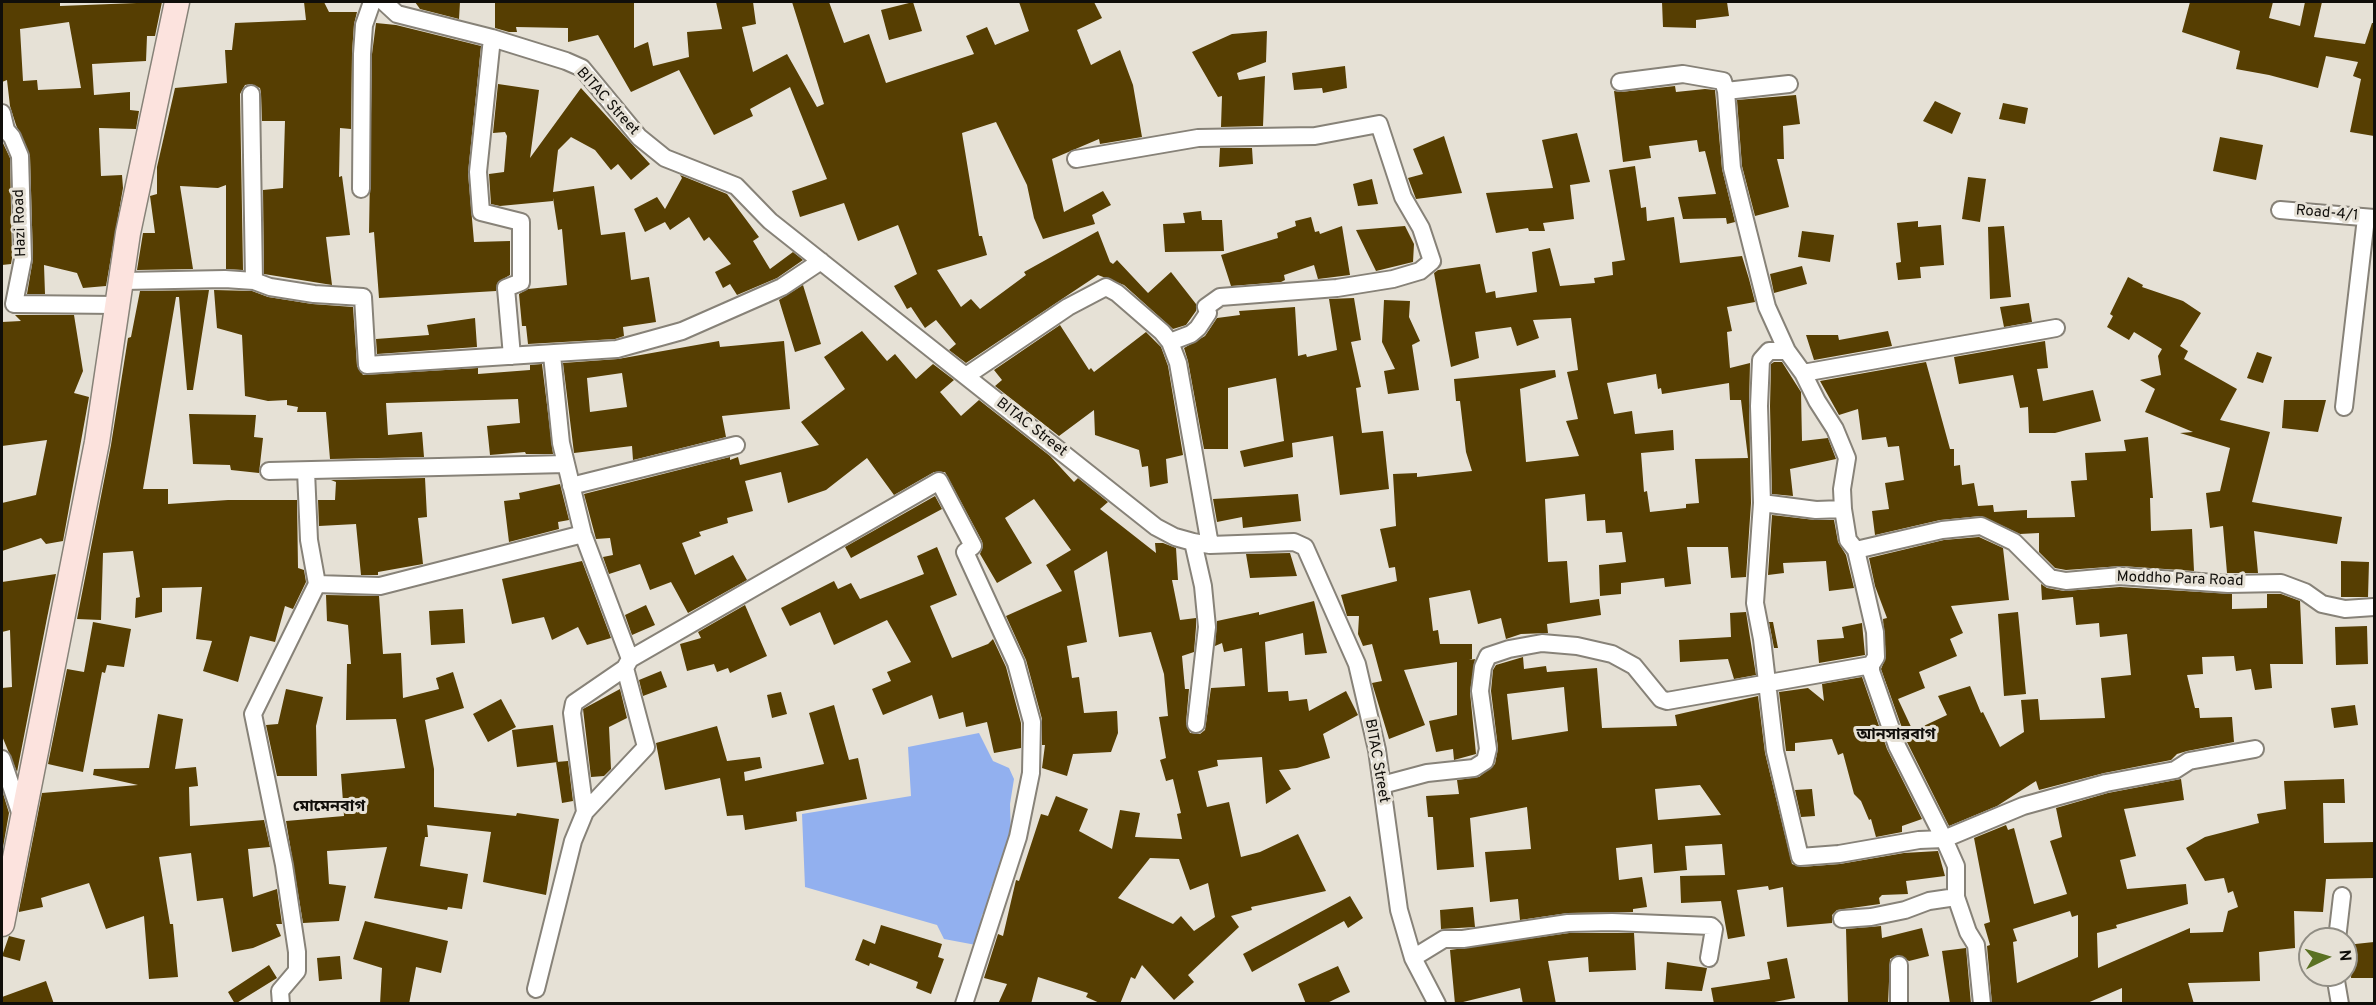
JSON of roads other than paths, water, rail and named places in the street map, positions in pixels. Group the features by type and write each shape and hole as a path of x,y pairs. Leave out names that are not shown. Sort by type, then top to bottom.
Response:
{"street":[{"path":"2,924 96,442 117,305 123,281 128,232 177,2"},
{"path":"362,189 362,54 364,25 372,2"},
{"name":"BITAC Street","path":"384,2 397,14 492,38 566,61 582,69 639,137 665,158 736,186 770,221 1156,527 1201,543 1294,542 1305,547 1357,664 1382,785 1395,890 1413,958 1437,1004"},
{"path":"492,38 478,172 481,212 521,222 521,282 506,288 512,356"},
{"path":"1620,82 1683,74 1723,81 1726,91 1732,168 1767,307 1787,351 1803,373 1835,429 1847,458 1842,489 1843,509 1848,540 1856,550 1875,632 1876,657 1871,665 1871,671 1897,746 1956,866 1956,897 1968,932 1976,945 1982,1004"},
{"path":"1726,91 1789,84"},
{"path":"251,94 254,281"},
{"name":"Hazi Road","path":"2,112 6,130 12,136 20,156 23,259 14,304 117,305"},
{"path":"1076,159 1198,138 1315,136 1378,124 1403,197 1420,228 1432,261 1420,272 1393,279 1337,288 1220,297 1206,307 1208,313 1198,328 1191,334 1170,342"},
{"name":"Road-4/1","path":"2280,210 2370,218"},
{"path":"2344,407 2370,218"},
{"path":"123,281 225,279 254,281 270,287 363,297 367,364 617,350 682,330 782,287 821,261"},
{"path":"966,376 1068,307 1106,286 1162,332 1170,342 1178,363 1189,412 1199,490 1207,627 1196,724"},
{"path":"1803,373 2056,328"},
{"path":"1787,351 1769,351 1761,360 1759,406 1762,503 1755,603 1775,751 1800,857 1839,854 1919,840 1944,839 2023,806 2106,783 2175,770 2189,761 2255,749"},
{"path":"536,989 573,841 585,812 646,747 627,664 583,534 571,486 552,355"},
{"path":"571,486 736,445"},
{"path":"269,471 566,464"},
{"path":"281,1004 280,991 297,971 297,952 284,865 253,714 317,584 309,540 306,471"},
{"path":"585,812 572,713 574,703 627,664 939,481 973,546 965,552 1016,663 1032,722 1031,773 1018,837 964,1004"},
{"path":"1762,503 1816,510 1843,509"},
{"name":"Moddho Para Road","path":"1856,550 1942,530 1981,526 2014,542 2050,578 2066,581 2120,576 2228,584 2281,583 2305,592 2322,604 2345,609 2374,608"},
{"path":"317,584 380,586 583,534"},
{"path":"1382,785 1427,772 1474,768 1485,761 1488,749 1480,692 1483,667 1488,656 1509,649 1542,643 1577,646 1612,654 1634,666 1661,699 1667,700 1871,665"},
{"path":"2,759 23,819"},
{"path":"2338,927 2342,896"},
{"path":"1842,920 1905,910 1929,901 1956,897"},
{"path":"1413,958 1443,939 1463,939 1568,923 1612,922 1711,926 1714,929 1709,958"},
{"path":"1899,965 1899,1004"},
{"path":"2337,987 2340,1004"}],"water":[{"path":"979,733 993,761 1009,768 1014,779 1010,804 1011,840 990,890 991,901 982,915 976,945 944,939 937,925 805,887 802,814 911,796 908,747"}],"district":[{"name":"আনসারবাগ","path":"1896,736"},
{"name":"মোমেনবাগ","path":"329,808"}]}
